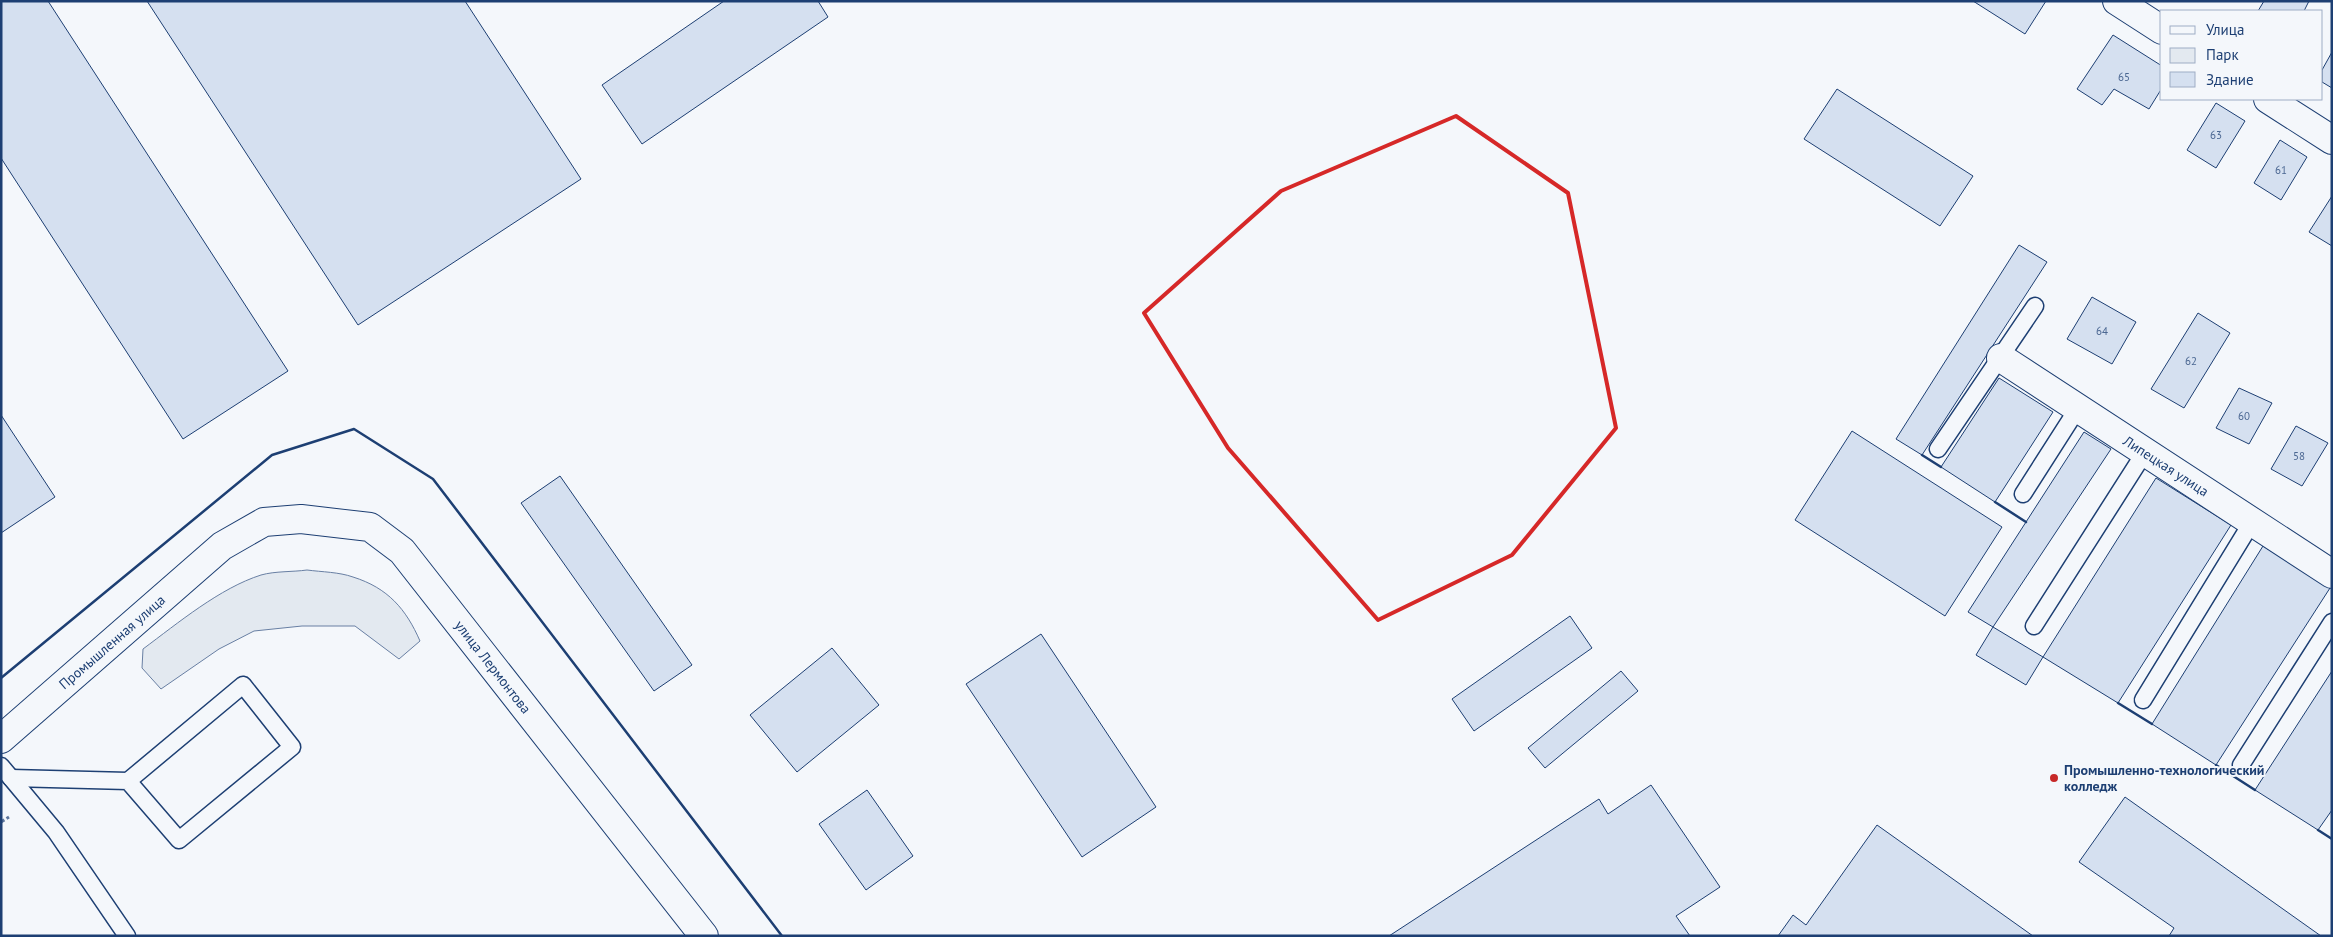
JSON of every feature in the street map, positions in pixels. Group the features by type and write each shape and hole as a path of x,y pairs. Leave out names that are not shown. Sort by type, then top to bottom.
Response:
{"street":[{"path":"2117,1 2160,29"},
{"path":"2270,100 2332,140"},
{"name":"Липецкая улица","path":"2001,358 2332,574"},
{"name":"улица Лермонтова","path":"222,546 264,522 300,519 370,527 402,551 704,936"},
{"name":"Промышленная улица","path":"1,739 222,546"}],"lane":[{"path":"1938,449 2035,306"},
{"path":"2023,494 2078,408"},
{"path":"2034,626 2145,452"},
{"path":"2143,700 2252,522"},
{"path":"2241,765 2332,622"},
{"path":"6,772 128,781 243,685 292,748 179,840 128,781"},
{"path":"6,772 56,832 127,936"}],"highlighted area":[{"path":"1456,116 1568,193 1616,428 1512,555 1378,620 1228,448 1144,313 1281,191"}],"green space":[{"path":"307,570 348,575 376,587 402,610 409,619 420,641 399,659 355,626 302,626 254,631 219,649 161,689 142,668 143,649 230,588 261,575"}],"building":[{"path":"1,1 48,1 288,371 183,439 1,158"},
{"path":"147,1 465,1 581,179 358,325"},
{"path":"724,1 818,1 828,17 642,144 602,85"},
{"path":"1973,1 2046,1 2025,34"},
{"path":"2264,1 2309,1 2304,10 2259,10"},
{"path":"2113,35 2160,65 2160,91 2149,109 2114,89 2102,105 2077,89"},
{"path":"2332,52 2332,88 2323,83 2323,68"},
{"path":"1837,89 1973,176 1940,226 1804,139"},
{"path":"2216,103 2245,121 2216,168 2187,150"},
{"path":"2280,140 2307,157 2281,200 2254,183"},
{"path":"2332,196 2332,246 2309,232"},
{"path":"2019,245 2047,262 1922,455 1896,439"},
{"path":"2092,297 2136,322 2112,364 2067,339"},
{"path":"2198,313 2230,333 2184,408 2151,389"},
{"path":"1999,378 2053,412 1995,502 1941,467"},
{"path":"2239,388 2272,403 2249,444 2216,428"},
{"path":"1,415 55,497 1,533"},
{"path":"2296,426 2328,443 2302,486 2271,469"},
{"path":"1852,431 2002,527 1945,616 1795,520"},
{"path":"2084,432 2111,449 1993,627 1968,612"},
{"path":"560,476 692,665 654,691 521,503"},
{"path":"2156,478 2231,525 2118,703 2043,657"},
{"path":"2263,546 2330,588 2216,765 2152,724"},
{"path":"1570,616 1592,648 1474,731 1452,699"},
{"path":"1993,627 2043,657 2026,685 1976,655"},
{"path":"1041,634 1156,807 1082,857 966,684"},
{"path":"832,648 879,705 797,772 750,715"},
{"path":"1621,671 1638,691 1545,768 1528,748"},
{"path":"2332,671 2332,810 2318,830 2255,790"},
{"path":"1651,785 1720,887 1676,916 1690,936 1389,936 1599,799 1608,814"},
{"path":"867,790 913,856 866,890 819,824"},
{"path":"2125,797 2321,936 2169,936 2174,928 2079,862"},
{"path":"1877,825 2033,936 1778,936 1793,915 1806,925"}],"wall":[{"path":"1,678 272,455 354,429 433,479 782,936"},
{"path":"1922,455 1941,467"},
{"path":"1995,502 2026,522"},
{"path":"2118,703 2152,724"},
{"path":"2216,765 2255,790"},
{"path":"2318,830 2332,839"}],"place":[{"name":"Промышленно-технологический колледж","path":"2054,778"}]}
